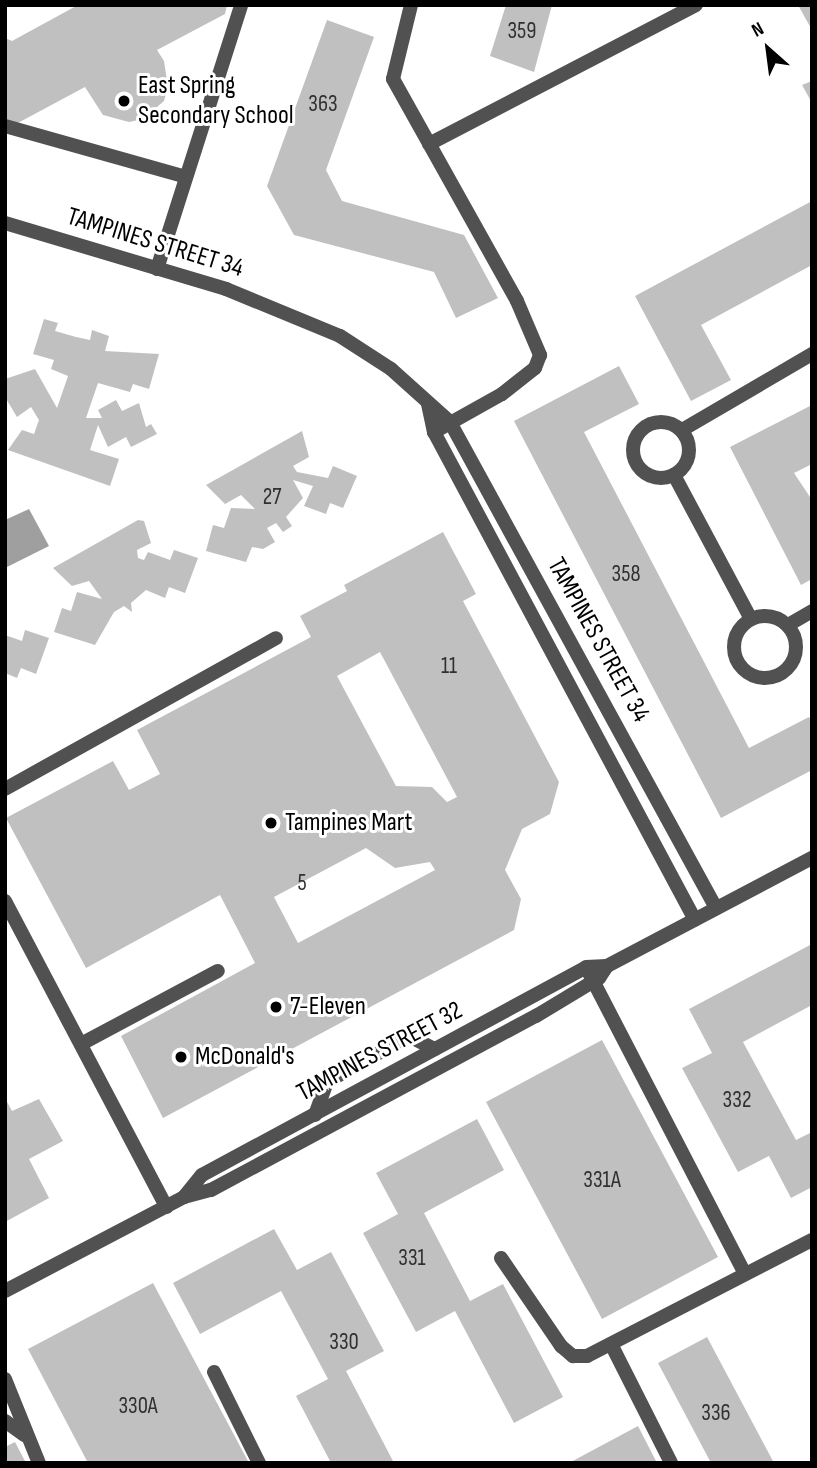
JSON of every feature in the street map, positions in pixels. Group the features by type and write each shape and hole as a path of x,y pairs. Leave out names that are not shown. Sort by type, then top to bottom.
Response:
{"street":[{"path":"157,269 241,5"},
{"path":"411,5 393,79 517,301 540,355 535,368 502,394 434,432"},
{"path":"429,144 696,5"},
{"path":"5,125 186,177"},
{"name":"TAMPINES STREET 34","path":"5,223 226,289 340,337 391,369 450,422 716,908"},
{"path":"674,475 644,473 633,445 653,423 681,430 812,354"},
{"name":"TAMPINES STREET 34","path":"428,404 434,432 695,920"},
{"path":"674,475 690,449 681,430"},
{"path":"674,475 751,619"},
{"path":"482,519 499,510"},
{"path":"531,612 549,601"},
{"path":"789,625 812,611"},
{"path":"751,619 771,616 789,625"},
{"path":"751,619 734,647 741,668 760,679 782,674 796,657 789,625"},
{"path":"5,789 276,638"},
{"name":"TAMPINES STREET 32","path":"5,1292 184,1197 211,1190 593,982 607,966 812,858"},
{"path":"5,901 166,1207"},
{"name":"TAMPINES STREET 32","path":"184,1197 202,1175 586,967 607,966"},
{"path":"586,967 745,1274"},
{"path":"81,1044 218,971"},
{"path":"315,1115 327,1082 409,1036 435,1049"},
{"path":"500,1258 573,1356 611,1344 812,1240"},
{"path":"611,1344 671,1463"},
{"path":"214,1372 259,1463"},
{"path":"5,1379 24,1415 24,1435"},
{"path":"5,1421 24,1435 39,1463"}],"shaded area":[{"path":"29,509 49,546 5,568 5,520"}],"building":[{"path":"78,5 227,5 225,14 157,50 164,61 168,87 164,101 143,119 129,122 103,115 85,87 16,124 5,120 5,38 12,41"},
{"path":"506,5 552,5 534,72 490,56"},
{"path":"798,5 812,5 812,30"},
{"path":"327,20 374,37 326,170 342,201 464,235 498,298 456,318 434,272 294,235 267,186"},
{"path":"812,81 812,103 802,85"},
{"path":"812,201 812,265 701,325 731,380 691,401 635,296"},
{"path":"44,319 58,323 55,331 76,337 90,340 92,330 109,336 105,351 159,354 149,389 133,384 130,392 98,383 86,418 102,418 98,410 116,400 122,411 139,403 146,427 151,424 157,434 131,447 126,437 108,447 98,425 90,450 119,459 110,486 8,450 22,430 34,434 39,420 31,407 17,417 5,397 5,379 35,369 57,408 68,376 51,369 54,360 33,354"},
{"path":"619,366 639,404 584,432 749,748 809,717 812,722 812,770 721,818 514,421"},
{"path":"812,405 812,464 794,473 812,500 812,579 801,585 730,447"},
{"path":"302,431 309,457 293,466 297,472 328,478 333,466 357,476 343,508 330,503 326,514 304,506 313,486 293,480 303,498 286,517 292,526 283,532 276,523 267,528 275,542 263,549 252,547 246,562 206,551 213,525 224,528 231,508 255,509 241,495 225,504 206,485"},
{"path":"138,520 144,521 151,543 137,550 138,558 144,560 148,552 170,560 174,550 198,558 185,593 169,587 165,598 146,590 131,603 132,612 124,606 114,612 95,645 54,632 62,608 71,611 77,592 102,599 89,581 72,586 53,568"},
{"name":"Tampines Mart","path":"443,532 476,594 463,601 559,782 550,814 522,829 505,870 521,899 514,930 163,1118 121,1036 255,963 220,895 86,968 6,818 113,761 129,790 160,774 137,730 311,637 300,616 347,591 344,585","holes":["380,652 457,797 447,802 432,787 396,786 337,676","366,848 395,868 430,862 435,870 298,943 274,897"]},
{"path":"25,630 49,638 36,674 21,668 17,678 5,673 5,635 22,641"},
{"path":"812,944 812,1005 743,1042 796,1140 812,1132 812,1187 791,1198 769,1156 738,1172 682,1068 712,1053 689,1009"},
{"path":"602,1040 718,1257 602,1319 486,1102"},
{"path":"5,1098 12,1111 39,1099 63,1141 29,1159 49,1198 5,1222"},
{"path":"477,1119 504,1170 424,1213 470,1301 503,1284 563,1397 514,1423 455,1311 416,1332 363,1233 398,1214 376,1173"},
{"path":"274,1229 297,1270 331,1252 384,1351 346,1371 394,1463 331,1463 296,1396 328,1379 281,1291 200,1334 173,1283"},
{"path":"153,1283 249,1463 88,1463 28,1349"},
{"path":"707,1337 774,1463 711,1463 658,1363"},
{"path":"638,1426 657,1463 569,1463"},
{"path":"15,1442 26,1463 5,1463 5,1447"}],"place":[{"name":"East Spring Secondary School","path":"124,101"},
{"name":"Tampines Mart","path":"271,823"},
{"name":"7-Eleven","path":"276,1007"},
{"name":"McDonald's","path":"181,1057"}]}
